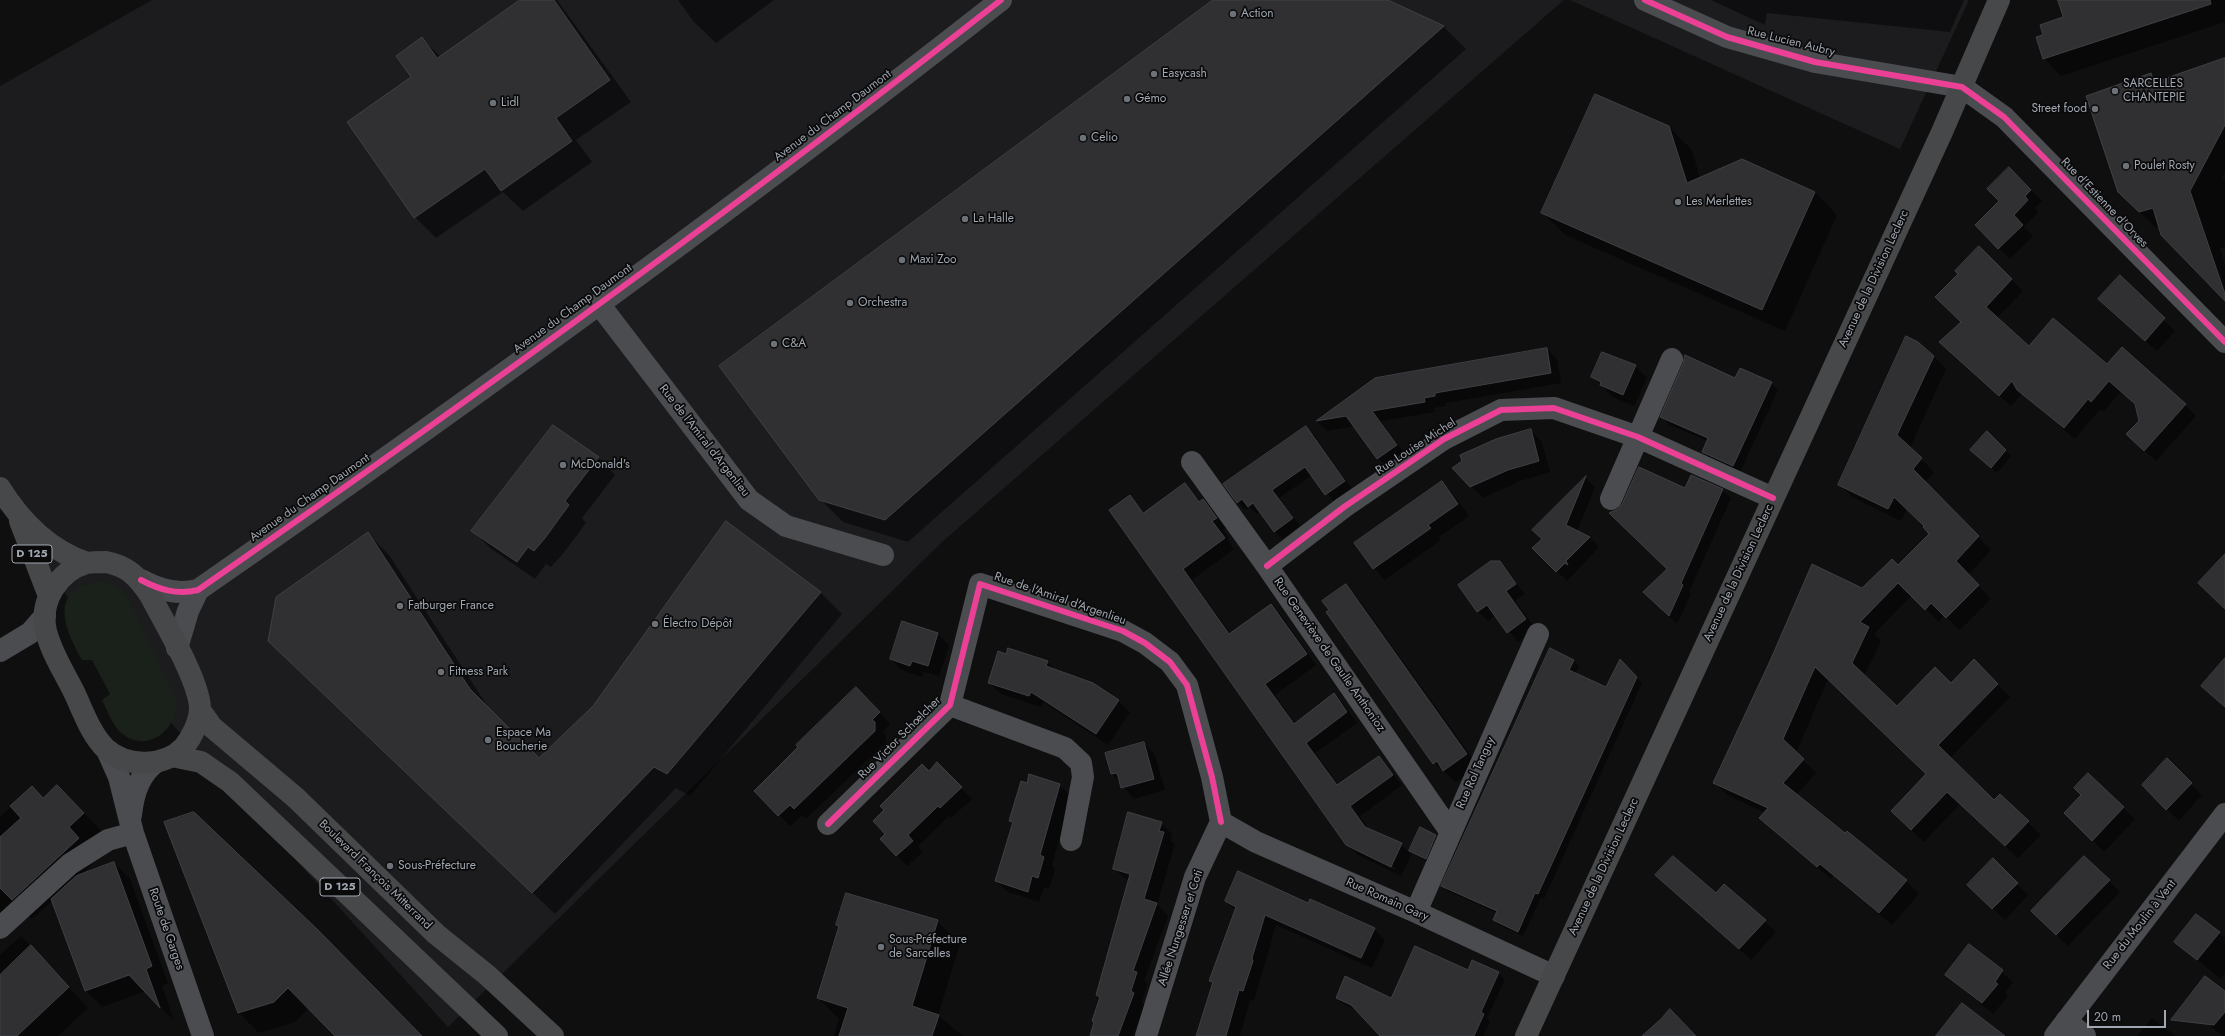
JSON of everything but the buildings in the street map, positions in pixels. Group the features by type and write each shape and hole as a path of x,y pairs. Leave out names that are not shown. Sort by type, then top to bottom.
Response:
{"main road":[{"name":"Avenue de la Division Leclerc","path":"1526,1036 1962,87 1999,0"},
{"name":"D 125","path":"0,488 16,511 55,549 68,557 87,563"},
{"name":"D 125","path":"16,511 47,606"},
{"path":"87,563 116,564 134,573 140,580 150,595 197,690 200,710 188,742 164,759 145,763 134,762 116,756 107,750 92,729 40,636 47,606 59,580 68,573 87,563"},
{"name":"Boulevard François Mitterrand","path":"200,710 212,727 307,808 436,934 487,975 553,1036"},
{"name":"D 125","path":"164,759 201,762 230,782 497,1036"}],"street":[{"name":"Avenue du Champ Daumont","path":"177,648 188,611 198,590 358,479 599,304 855,115 1001,0"},
{"name":"Rue Lucien Aubry","path":"1645,0 1726,37 1815,62 1962,87"},
{"name":"Rue d'Estienne d'Orves","path":"1962,87 2004,117 2225,342"},
{"name":"Rue de l'Amiral d'Argenlieu","path":"599,304 749,500 786,526 883,555"},
{"path":"1611,499 1672,359"},
{"name":"Rue Louise Michel","path":"1267,566 1344,507 1444,439 1501,410 1554,408 1638,437 1773,498"},
{"name":"Rue Geneviève de Gaulle Anthonioz","path":"1192,462 1267,566 1450,831"},
{"path":"140,580 168,591 189,592 198,590"},
{"name":"Rue de l'Amiral d'Argenlieu","path":"980,584 1123,631 1145,643 1170,662 1187,685 1212,777 1221,822"},
{"name":"Rue Victor Schœlcher","path":"828,824 950,705 980,584"},
{"name":"Rue Rol Tanguy","path":"1416,912 1450,831 1538,634"},
{"path":"0,651 40,636"},
{"path":"950,705 1065,748 1081,763 1083,777 1071,840"},
{"name":"Route de Garges","path":"107,750 119,777 132,827 203,1036"},
{"name":"Route de Garges","path":"132,827 133,801 139,784 149,767 164,759"},
{"name":"Rue du Moulin à Vent","path":"2061,1028 2225,814"},
{"name":"Rue Romain Gary","path":"1221,822 1256,842 1416,912 1554,976"},
{"name":"Allée Nungesser et Coti","path":"1146,1036 1195,877 1221,822"},
{"path":"0,928 70,864 132,827"},
{"path":"2061,1028 2085,1036"}],"shaded area":[{"path":"152,0 1564,0 941,543 448,1027 91,635 4,495 0,484 0,86"},
{"path":"1570,0 1969,0 1900,149"},
{"path":"102,581 118,587 124,592 129,600 176,700 172,721 166,730 150,740 140,741 130,738 117,729 102,700 110,694 92,660 82,660 75,647 66,622 65,611 67,600 73,592 85,585"}],"cycle path":[{"path":"141,580 169,591 183,592 198,590 300,519 604,301 804,152 1001,0"},
{"path":"1645,0 1727,37 1815,62 1962,87 2004,117 2225,342"},
{"path":"1267,566 1344,507 1444,439 1501,410 1554,408 1638,437 1773,498"},
{"path":"828,824 950,705 980,584 1123,631 1145,643 1170,662 1187,685 1212,777 1221,822"}],"place":[{"name":"Action","path":"1233,14"},
{"name":"Easycash","path":"1154,74"},
{"name":"SARCELLES CHANTEPIE","path":"2115,91"},
{"name":"Gémo","path":"1127,99"},
{"name":"Lidl","path":"493,103"},
{"name":"Street food","path":"2095,109"},
{"name":"Celio","path":"1083,138"},
{"name":"Poulet Rosty","path":"2126,166"},
{"name":"Les Merlettes","path":"1678,202"},
{"name":"La Halle","path":"965,219"},
{"name":"Maxi Zoo","path":"902,260"},
{"name":"Orchestra","path":"850,303"},
{"name":"C&A","path":"774,344"},
{"name":"McDonald's","path":"563,465"},
{"name":"Fatburger France","path":"400,606"},
{"name":"Électro Dépôt","path":"655,624"},
{"name":"Fitness Park","path":"441,672"},
{"name":"Espace Ma Boucherie","path":"488,740"},
{"name":"Sous-Préfecture","path":"390,866"},
{"name":"Sous-Préfecture de Sarcelles","path":"881,947"}]}
